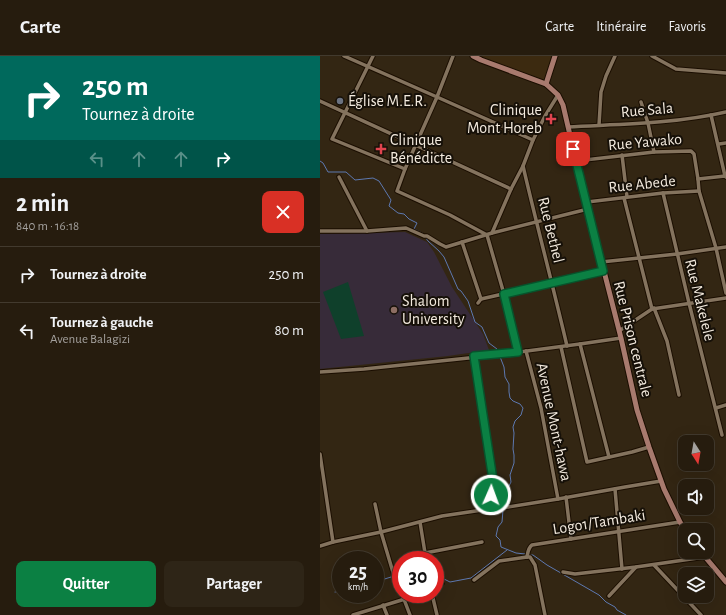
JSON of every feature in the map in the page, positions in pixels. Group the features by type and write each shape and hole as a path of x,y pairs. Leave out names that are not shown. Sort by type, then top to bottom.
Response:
{"street":[{"path":"344,56 533,140"},
{"path":"373,56 332,139 405,169"},
{"path":"453,56 397,190 450,215 487,235 504,294 518,352"},
{"path":"473,56 546,84 555,56"},
{"path":"599,125 601,92 615,56"},
{"path":"652,56 676,69 726,73"},
{"name":"Rue Prison centrale","path":"546,84 558,95 563,105 637,410 661,481 680,522"},
{"path":"492,233 511,188 523,166 533,140 558,95"},
{"path":"320,101 511,188"},
{"path":"641,102 648,123 654,152"},
{"name":"Rue Sala","path":"568,127 648,123 726,112"},
{"path":"712,115 726,177"},
{"path":"719,144 726,143"},
{"name":"Rue Yawako","path":"576,161 654,152 691,151 694,154 698,179"},
{"path":"622,155 625,198 638,258 653,309 667,341 678,395"},
{"name":"Rue Bethel","path":"523,166 567,346"},
{"path":"339,177 367,231"},
{"name":"Rue Abede","path":"698,179 726,177"},
{"path":"698,179 726,292"},
{"name":"Rue Abede","path":"587,202 663,193 700,191"},
{"name":"Rue Makelele","path":"663,193 711,395 716,408 722,434"},
{"path":"320,231 367,231 406,228 446,246 588,209"},
{"path":"462,242 480,301 552,282 603,271"},
{"path":"601,262 726,247"},
{"path":"619,331 653,309 726,298"},
{"path":"320,372 364,369 518,352 620,338"},
{"path":"580,344 609,457"},
{"path":"561,347 587,462 649,447"},
{"name":"Avenue Mont-hawa","path":"526,351 541,408 558,499"},
{"path":"474,356 493,480 489,509"},
{"path":"716,408 726,405"},
{"path":"320,454 333,542"},
{"path":"320,546 442,516 566,498 661,481"},
{"path":"615,489 622,568"},
{"path":"566,498 571,539"},
{"path":"375,504 381,532 392,567"},
{"path":"420,522 425,552 482,542"},
{"name":"Logo1/Tambaki","path":"528,555 532,545 680,522"},
{"path":"474,580 498,560 528,555 535,565 545,615"},
{"path":"563,572 575,574 692,559"},
{"path":"707,559 726,582"},
{"path":"654,565 700,615"},
{"path":"609,596 636,567"},
{"path":"353,615 392,603"},
{"path":"406,603 410,615"},
{"path":"434,603 437,615"},
{"path":"383,605 387,615"}],"shaded area":[{"path":"480,56 553,56 544,82 481,59"},
{"name":"Shalom University","path":"405,232 427,242 434,252 452,287 483,334 489,350 448,356 320,369 320,234"}],"green space":[{"path":"348,282 364,336 341,339 323,292"}],"waterway":[{"path":"320,161 323,163 328,172 346,172 355,180 373,178 379,181 391,200 389,206 398,213 404,214 409,219 417,223 414,229 425,235"},
{"path":"426,238 444,257 458,289 468,301 475,322 482,327 489,343 497,349 504,367 505,377 509,384 510,398 520,404 523,408 521,415 515,421 513,427 514,463 510,475 511,482 508,488 508,495 503,503 504,507"},
{"path":"503,510 502,522 498,527 496,536 500,540 501,547 516,553 525,554"},
{"path":"444,579 450,582 471,578 507,550"},
{"path":"528,555 533,555 547,565 599,595 606,602 626,615"},
{"path":"384,579 392,578"}],"place":[{"name":"Église M.E.R.","path":"340,101"},
{"name":"Clinique Mont Horeb","path":"551,119"},
{"name":"Clinique Bénédicte","path":"381,149"},
{"name":"Shalom University","path":"394,310"}],"route":[{"path":"491,495 493,480 474,356 518,352 504,294 603,271 573,149"}]}
